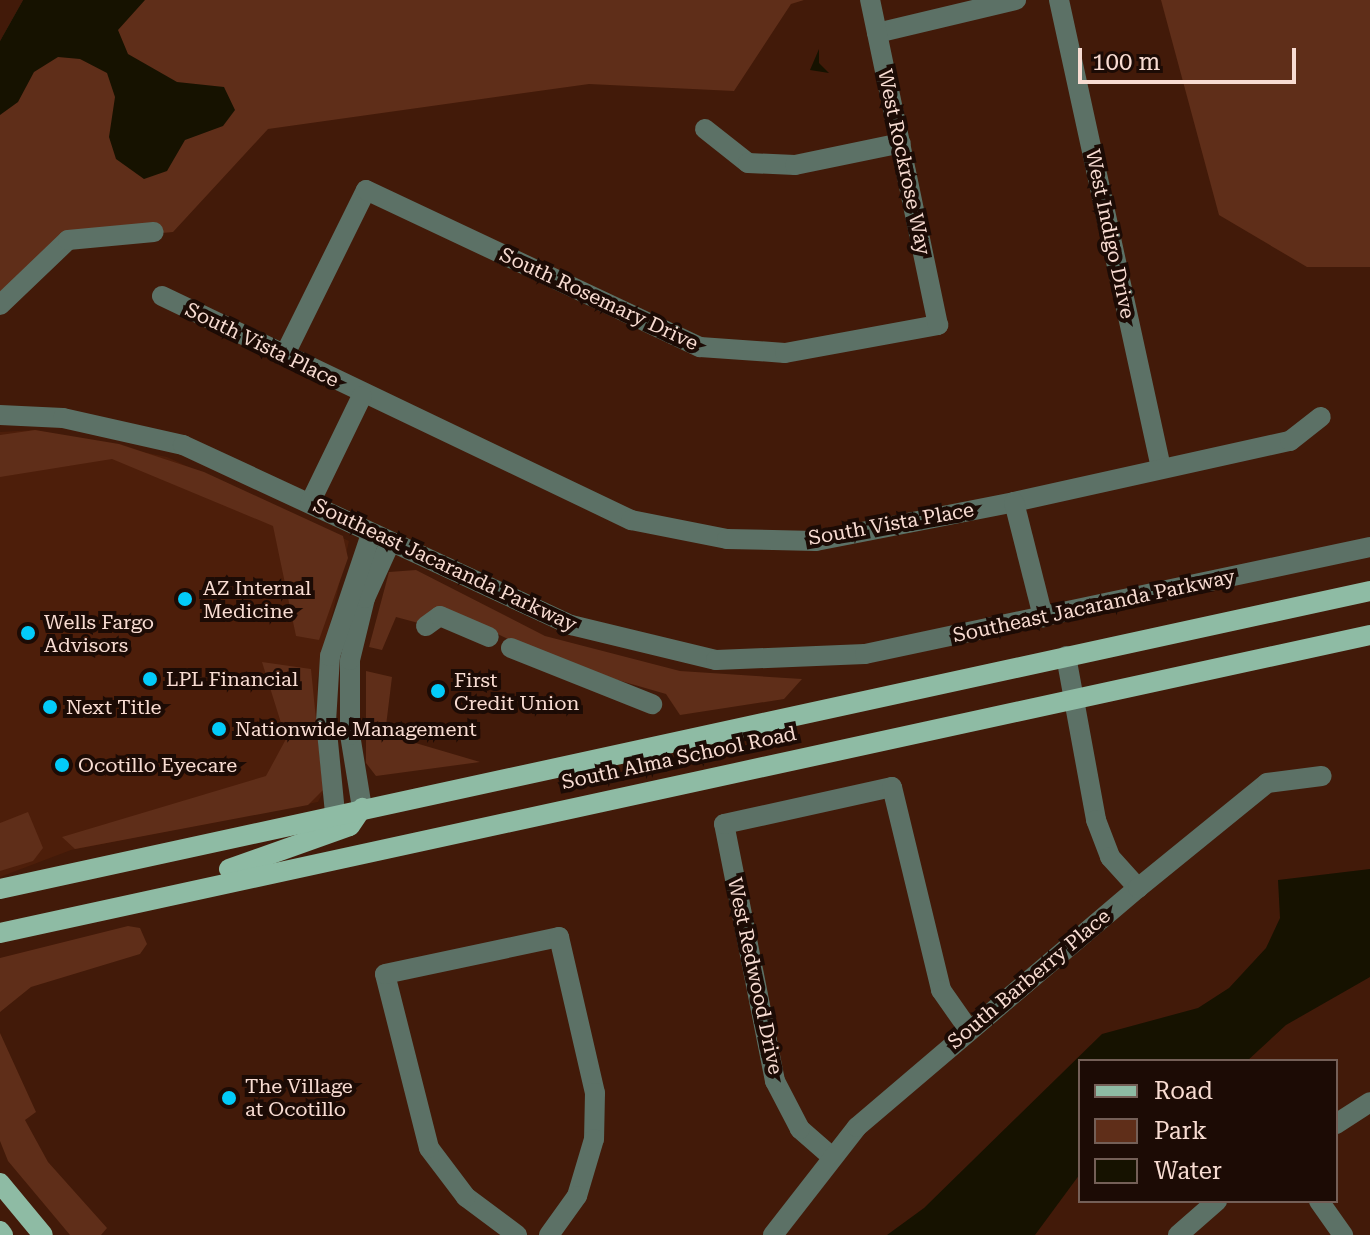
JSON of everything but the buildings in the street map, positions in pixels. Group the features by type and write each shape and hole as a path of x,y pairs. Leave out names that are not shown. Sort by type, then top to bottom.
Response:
{"main road":[{"name":"South Alma School Road","path":"0,889 335,813 1370,591"},
{"name":"South Alma School Road","path":"0,933 200,884 1370,635"},
{"path":"200,884 350,826 362,808"},
{"path":"0,1183 43,1235"}],"street":[{"name":"West Rockrose Way","path":"870,0 938,325"},
{"path":"877,33 1016,0"},
{"name":"West Indigo Drive","path":"1059,0 1161,468"},
{"path":"705,129 748,163 795,165 901,143"},
{"name":"South Rosemary Drive","path":"284,356 366,190 700,347 785,353 938,325"},
{"path":"0,305 68,240 154,232"},
{"name":"South Vista Place","path":"162,296 362,396 631,520 727,539 816,541 1014,502 1290,441 1321,417"},
{"path":"310,503 362,396"},
{"name":"Southeast Jacaranda Parkway","path":"0,415 146,434 222,460 390,543 571,625 716,660 841,658 1370,547"},
{"path":"1014,502 1043,617"},
{"path":"335,813 326,722 330,656 371,534"},
{"path":"362,808 350,735 350,660 365,598 390,543"},
{"path":"426,626 447,617 489,637"},
{"path":"511,648 652,704"},
{"path":"1066,656 1096,820 1110,857 1138,888"},
{"name":"South Barberry Place","path":"773,1235 832,1157 969,1030 1138,888 1267,783 1322,776"},
{"name":"West Redwood Drive","path":"832,1157 800,1129 775,1081 724,824 892,787 941,990 969,1030"},
{"path":"517,1235 466,1197 429,1148 385,974 559,937 595,1093 594,1139 577,1196 549,1235"},
{"path":"1338,1123 1370,1102"},
{"path":"1178,1235 1215,1203"},
{"path":"1320,1203 1343,1235"}],"shaded area":[{"path":"35,430 167,457 349,541 317,681 324,791 318,802 71,850 0,877 0,432"}],"green space":[{"path":"23,0 804,0 791,4 734,91 589,84 268,129 173,232 66,242 0,309 0,41"},
{"path":"1161,0 1370,0 1370,267 1307,267 1219,215"},
{"path":"35,430 119,444 204,472 343,536 348,558 319,640 296,636 273,526 112,459 0,477 0,435"},
{"path":"416,570 545,636 680,671 802,679 784,699 680,715 666,694 555,662 446,609 422,624 396,617 382,650 369,647 389,572"},
{"path":"262,662 311,669 323,790 308,805 75,849 62,837 266,776 286,739"},
{"path":"366,671 392,677 385,734 480,762 376,776 366,763"},
{"path":"28,812 43,848 33,861 0,871 0,823"},
{"path":"128,926 140,928 147,944 140,954 31,987 0,1012 0,958"},
{"path":"0,1033 36,1112 25,1120 48,1162 107,1228 101,1235 70,1235 8,1161 0,1141"}],"water":[{"path":"23,0 145,0 118,30 128,54 177,82 224,87 235,110 223,126 185,140 167,171 144,179 116,159 109,137 115,97 107,73 80,59 58,57 34,72 18,102 0,115 0,41"},
{"path":"819,49 819,63 829,73 810,70"},
{"path":"1370,869 1370,977 1286,1025 1249,1059 1078,1059 1078,1177 1035,1235 887,1235 924,1208 1102,1034 1198,1008 1229,988 1266,948 1280,918 1278,880"}],"place":[{"name":"AZ Internal Medicine","path":"185,599"},
{"name":"Wells Fargo Advisors","path":"28,633"},
{"name":"LPL Financial","path":"150,679"},
{"name":"First Credit Union","path":"438,691"},
{"name":"Next Title","path":"50,707"},
{"name":"Nationwide Management","path":"219,729"},
{"name":"Ocotillo Eyecare","path":"62,765"},
{"name":"The Village at Ocotillo","path":"229,1098"}]}
